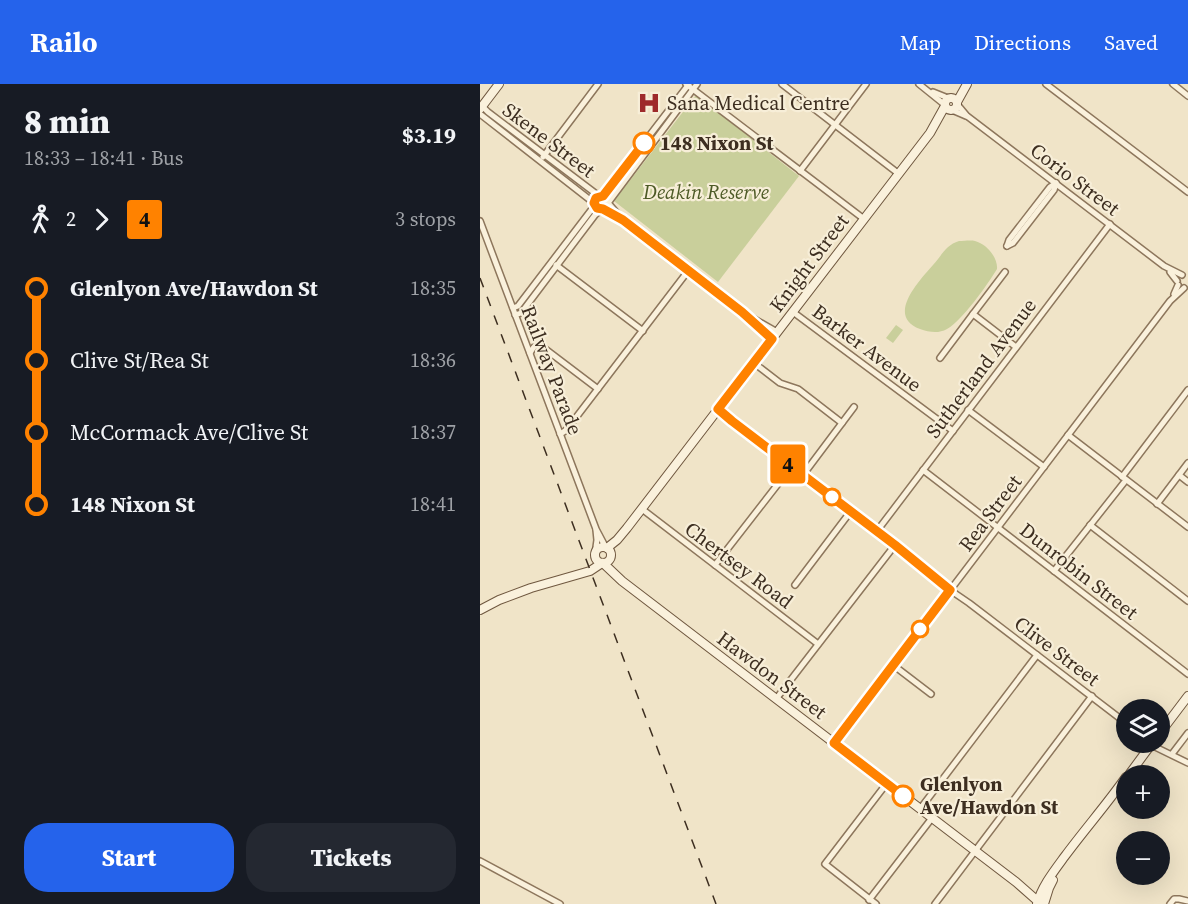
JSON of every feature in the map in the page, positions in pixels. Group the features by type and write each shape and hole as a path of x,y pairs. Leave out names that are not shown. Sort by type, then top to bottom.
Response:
{"street":[{"path":"481,108 499,84"},
{"path":"542,158 598,84"},
{"path":"515,315 521,313 596,198 601,196 689,86 698,84"},
{"path":"782,84 899,174"},
{"path":"800,171 866,84"},
{"name":"Knight Street","path":"609,552 967,84"},
{"path":"1046,84 1188,192"},
{"path":"1173,84 1188,96"},
{"path":"689,86 864,219"},
{"path":"513,308 518,306 595,215 606,207 689,86"},
{"name":"Corio Street","path":"921,86 951,104 1110,224 1164,266 1178,283"},
{"name":"Skene Street","path":"481,108 594,204"},
{"name":"Skene Street","path":"542,158 601,196"},
{"path":"1056,183 1054,190 1013,243 1007,246 1009,240 1050,187 1056,183"},
{"path":"601,196 623,220 775,336"},
{"path":"594,204 597,208 623,220"},
{"name":"Railway Parade","path":"480,221 596,529 609,552"},
{"name":"Sutherland Avenue","path":"877,531 1110,224"},
{"path":"554,263 643,331"},
{"name":"Corio Street","path":"1164,266 1186,275"},
{"path":"560,434 568,428 598,390 688,271"},
{"path":"940,358 1005,272"},
{"name":"Rea Street","path":"834,743 1170,301 1179,277 1186,275"},
{"path":"1178,283 1187,288"},
{"name":"Rea Street","path":"1170,301 1187,288"},
{"name":"Barker Avenue","path":"793,312 953,431"},
{"path":"973,314 1016,347"},
{"path":"530,353 534,346 540,345 598,390"},
{"path":"754,363 780,383 798,389 842,423"},
{"path":"1054,571 1188,390"},
{"path":"803,475 854,407"},
{"name":"Clive Street","path":"718,410 1116,715"},
{"path":"968,410 1044,467"},
{"path":"1068,435 1188,527"},
{"path":"1157,504 1188,463"},
{"path":"715,565 792,466"},
{"name":"Dunrobin Street","path":"923,470 1188,674"},
{"path":"1179,475 1188,482"},
{"name":"Chertsey Road","path":"642,509 818,644"},
{"path":"795,585 851,511"},
{"path":"1090,525 1188,601"},
{"name":"Railway Parade","path":"596,529 599,560"},
{"path":"776,699 895,545"},
{"path":"483,609 579,574 599,560 609,560 609,552 599,548 599,560"},
{"name":"Hawdon Street","path":"609,552 615,571 622,581"},
{"name":"Hawdon Street","path":"599,560 622,581 1042,901"},
{"path":"920,809 1037,655"},
{"path":"893,665 931,694"},
{"path":"935,904 1092,696"},
{"path":"1170,720 1188,696"},
{"path":"1188,733 1171,754 1188,763"},
{"path":"1135,765 1144,753"},
{"path":"876,904 825,864 887,783"},
{"path":"1042,901 1052,883 1116,792"},
{"path":"869,900 932,818"},
{"path":"480,861 560,904"},
{"path":"1170,904 1174,899 1179,898 1188,901"}],"green space":[{"name":"Deakin Reserve","path":"696,95 799,176 718,282 614,201"},
{"path":"959,241 973,241 984,245 994,256 997,269 974,302 953,325 944,331 937,332 920,329 910,323 905,316 908,298 944,251"},
{"path":"896,325 903,330 893,343 886,338"}],"railway":[{"path":"480,278 716,904"}],"bus line":[{"name":"4","path":"644,143 603,196 596,198 594,203 596,207 623,220 742,312 772,339 718,409 950,590 834,743 903,796"}],"place":[{"name":"Sana Medical Centre","path":"649,103"},
{"name":"148 Nixon St","path":"644,143"},
{"name":"Glenlyon Ave/Hawdon St","path":"903,796"}]}
